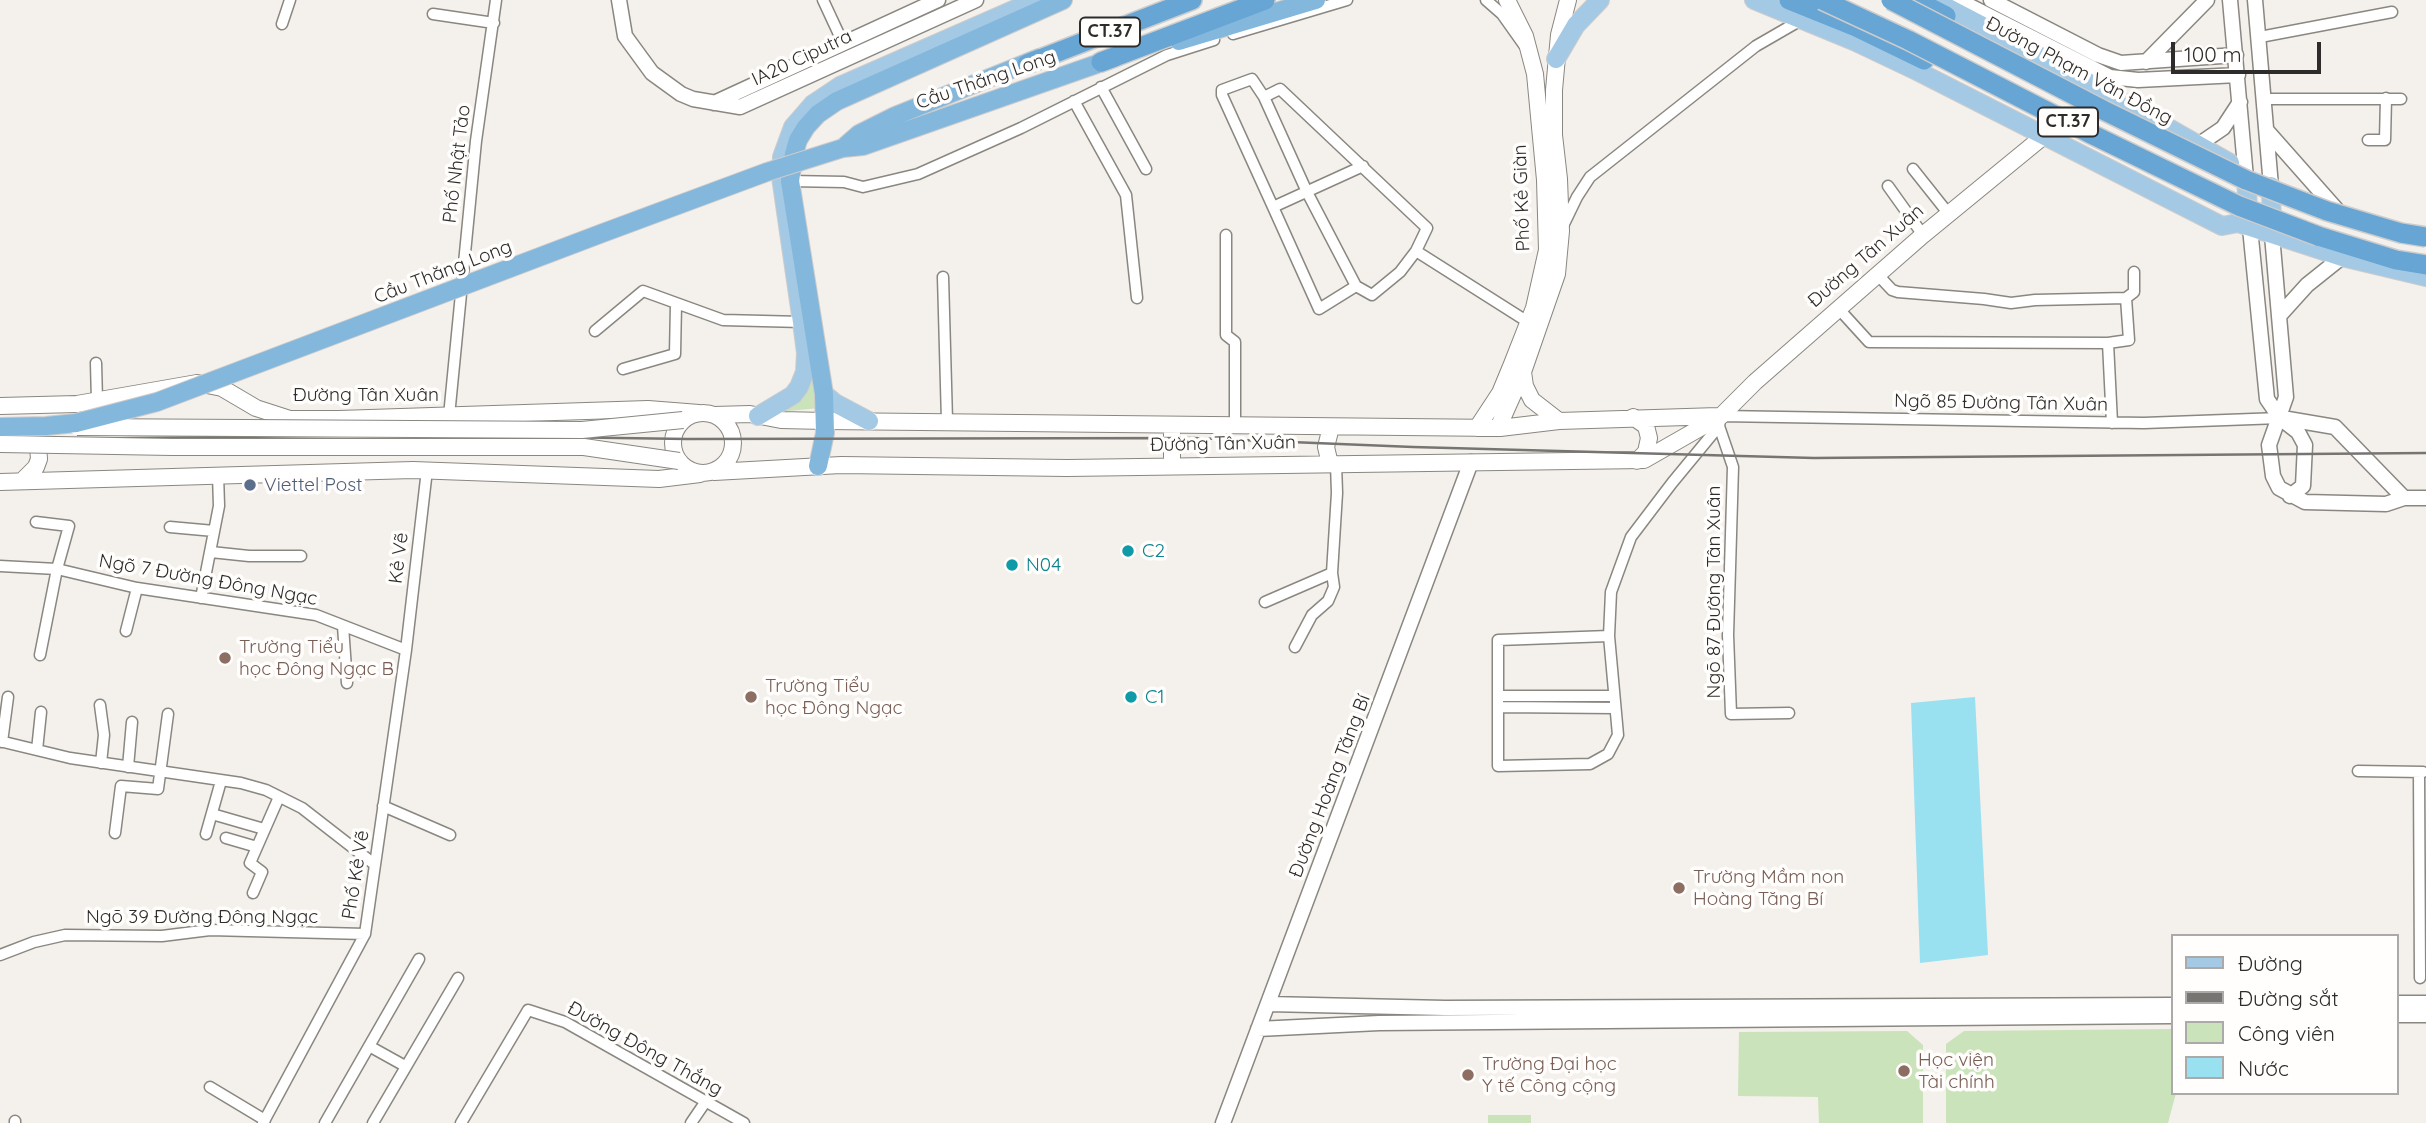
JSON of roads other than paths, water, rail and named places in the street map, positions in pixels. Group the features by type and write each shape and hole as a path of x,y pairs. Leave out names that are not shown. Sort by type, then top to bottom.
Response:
{"highway":[{"path":"818,466 824,444 824,394 790,181 794,154 806,127 818,114 837,101 1063,0"},
{"name":"Cầu Thăng Long","path":"843,148 859,134 895,116 1027,64 1090,31 1170,0"},
{"name":"CT.37","path":"1027,64 1192,0"},
{"name":"CT.37","path":"1101,62 1265,0"},
{"name":"Cầu Thăng Long","path":"0,427 76,423 178,395 767,172 843,148 863,146 1101,62 1316,0"},
{"path":"1789,0 1856,27 2179,188 2318,236"},
{"name":"CT.37","path":"1822,0 1908,40 2239,206 2318,236 2396,260 2423,272"},
{"name":"CT.37","path":"1891,0 2104,110 2244,178 2327,211 2401,233 2426,237"},
{"path":"1915,0 1952,8 2244,178"}],"main road":[{"path":"758,416 787,400 799,387 805,362 781,177 782,157 793,127 813,104 840,86 1036,0"},
{"name":"Phố Kẻ Giàn","path":"1498,428 1523,372 1555,284 1561,231 1553,201 1530,53 1517,17 1507,0"},
{"name":"Phố Kẻ Giàn","path":"1477,428 1500,393 1528,321 1544,270 1553,201 1556,59 1568,0"},
{"path":"1556,59 1576,25 1600,0"},
{"path":"1754,0 1866,47 2222,226 2244,225 2342,257 2423,272"},
{"path":"1802,0 1865,27 2088,139 2231,205 2244,225"},
{"name":"Đường Phạm Văn Đồng","path":"1898,0 2232,177 2271,186 2398,227 2426,232"},
{"name":"Đường Phạm Văn Đồng","path":"1933,0 2067,70 2236,166 2244,178"},
{"name":"Đường Tân Xuân","path":"0,482 333,471 427,470 659,479 818,466 1172,466 1637,461 1651,457 1720,421 1838,308 1948,213 2045,135"},
{"path":"2244,178 2244,225"},
{"path":"2271,186 2272,235"},
{"path":"1523,372 1525,386 1532,400 1559,421"},
{"name":"Đường Tân Xuân","path":"0,406 24,407 97,401 180,385 208,384 222,388 271,414 290,419 648,409 758,416 780,420 1172,426 1498,428 1633,417 1720,421"},
{"path":"824,394 835,403 870,421"},
{"path":"22,481 32,472 38,459 37,432 24,407"},
{"path":"0,421 71,426 582,430 683,420 707,414 727,424 733,447 727,462 707,473 688,470 678,461 673,440 674,433 683,420"},
{"path":"1633,417 1646,426 1649,438 1646,452 1637,461"},
{"path":"322,419 333,471"},
{"path":"333,471 339,419"},
{"path":"1172,426 1172,466"},
{"path":"1331,427 1326,447 1333,464"},
{"path":"0,444 172,447 584,447 678,461"}],"street":[{"path":"282,24 290,0"},
{"name":"Phố Nhật Tảo","path":"449,416 477,132 496,0"},
{"path":"619,0 625,36 652,73 681,94 714,103"},
{"path":"823,0 843,43"},
{"name":"IA20 Ciputra","path":"714,103 937,0"},
{"name":"IA20 Ciputra","path":"714,103 740,107 753,102 976,0"},
{"path":"790,181 844,182 863,187 918,174 967,154 1167,55 1348,0"},
{"path":"1486,0 1502,14 1530,53"},
{"name":"Đường Phạm Văn Đồng","path":"1991,0 2098,55 2121,63 2236,55"},
{"path":"2146,62 2207,0"},
{"path":"2230,0 2240,100 2244,178"},
{"path":"2255,0 2271,186"},
{"name":"Đường Phạm Văn Đồng","path":"1952,8 2110,76 2138,80 2238,75"},
{"path":"2260,37 2392,12"},
{"path":"433,14 494,23"},
{"path":"1561,231 1590,177 1756,46 1801,20"},
{"path":"1264,97 1280,89 1427,228 1416,251 1399,272 1373,295 1356,286 1307,192 1264,97 1252,79 1222,90 1319,309 1356,286"},
{"path":"1101,87 1146,169"},
{"path":"2368,140 2385,140 2386,98"},
{"path":"2265,99 2401,99"},
{"path":"2198,145 2223,128 2240,100"},
{"path":"1074,101 1126,194 1137,298"},
{"path":"2267,131 2336,209"},
{"path":"1273,207 1363,166"},
{"path":"1913,169 1948,213"},
{"path":"1888,186 1923,234"},
{"path":"2244,225 2256,289 2267,399 2280,418 2298,432 2305,445 2302,486 2290,496"},
{"path":"1226,235 1226,335 1235,342 1235,426"},
{"path":"2272,235 2286,397 2269,445 2273,476 2279,488 2305,502 2386,504 2404,498 2426,498"},
{"path":"1416,251 1528,321"},
{"path":"2279,316 2307,285 2342,257"},
{"path":"1878,275 1892,290 1898,292 2011,303 2126,298 2134,292 2134,272"},
{"path":"943,277 947,421"},
{"path":"208,384 224,371 237,365 461,278"},
{"path":"2256,289 2307,285"},
{"path":"595,331 643,291 723,320 802,323"},
{"path":"1838,308 1868,342 2108,343 2129,340 2126,298"},
{"path":"623,369 675,354 676,304"},
{"path":"2108,343 2112,423"},
{"path":"96,363 97,401"},
{"path":"2280,418 2335,427 2404,498"},
{"name":"Ngõ 85 Đường Tân Xuân","path":"1720,421 2112,423 2280,418"},
{"path":"1609,636 1498,640 1499,766 1590,764 1608,754 1618,735 1609,636 1611,592 1631,537 1720,421"},
{"name":"Ngõ 87 Đường Tân Xuân","path":"1720,421 1732,467 1728,635 1731,714 1789,713"},
{"name":"Đường Hoàng Tăng Bí","path":"1223,1123 1471,462"},
{"path":"1295,647 1312,615 1328,601 1334,587 1332,572 1337,493 1333,464"},
{"name":"Kẻ Vẽ","path":"406,650 427,470"},
{"path":"201,598 219,506 218,474"},
{"path":"36,522 69,526 57,569 40,654"},
{"path":"170,527 214,531"},
{"path":"211,552 248,556 301,556"},
{"name":"Ngõ 7 Đường Đông Ngạc","path":"0,566 57,569 137,589 316,615 406,650"},
{"path":"1265,602 1332,572"},
{"path":"126,631 137,589"},
{"path":"343,626 347,682"},
{"name":"Phố Kẻ Vẽ","path":"264,1121 365,934 406,650"},
{"path":"8,697 1,741 101,763 241,783 266,790 302,808 374,864"},
{"path":"1499,702 1615,702"},
{"path":"100,705 104,735 101,763"},
{"path":"37,750 41,712"},
{"path":"115,833 121,786 158,789 168,714"},
{"path":"128,767 132,722"},
{"path":"2358,771 2422,772 2420,978"},
{"path":"206,834 221,781"},
{"path":"253,893 262,872 250,863 279,797"},
{"path":"383,806 450,835"},
{"path":"212,814 264,829"},
{"path":"226,838 257,847"},
{"name":"Ngõ 39 Đường Đông Ngạc","path":"0,955 65,935 162,936 210,930 365,934"},
{"path":"325,1123 419,959"},
{"path":"373,1123 458,978"},
{"path":"2398,1003 2426,1003"},
{"path":"1268,1004 1445,1009 2170,1005"},
{"name":"Đường Đông Thắng","path":"461,1123 528,1010 565,1022 744,1123"},
{"path":"2398,1015 2426,1015"},
{"path":"1258,1029 1379,1023 2170,1016"},
{"path":"369,1046 405,1066"},
{"path":"210,1087 264,1121"},
{"path":"691,1123 706,1101"}],"water":[{"path":"1975,697 1988,955 1920,963 1911,703"}],"railway":[{"path":"0,437 51,439 415,435 687,439 1193,438 1814,458 2426,453"}],"place":[{"name":"Viettel Post","path":"250,485"},
{"name":"C2","path":"1128,551"},
{"name":"N04","path":"1012,565"},
{"name":"Trường Tiểu học Đông Ngạc B","path":"225,658"},
{"name":"Trường Tiểu học Đông Ngạc","path":"751,697"},
{"name":"C1","path":"1131,697"},
{"name":"Trường Mầm non Hoàng Tăng Bí","path":"1679,888"},
{"name":"Học viện Tài chính","path":"1904,1071"},
{"name":"Trường Đại học Y tế Công cộng","path":"1468,1075"}]}
